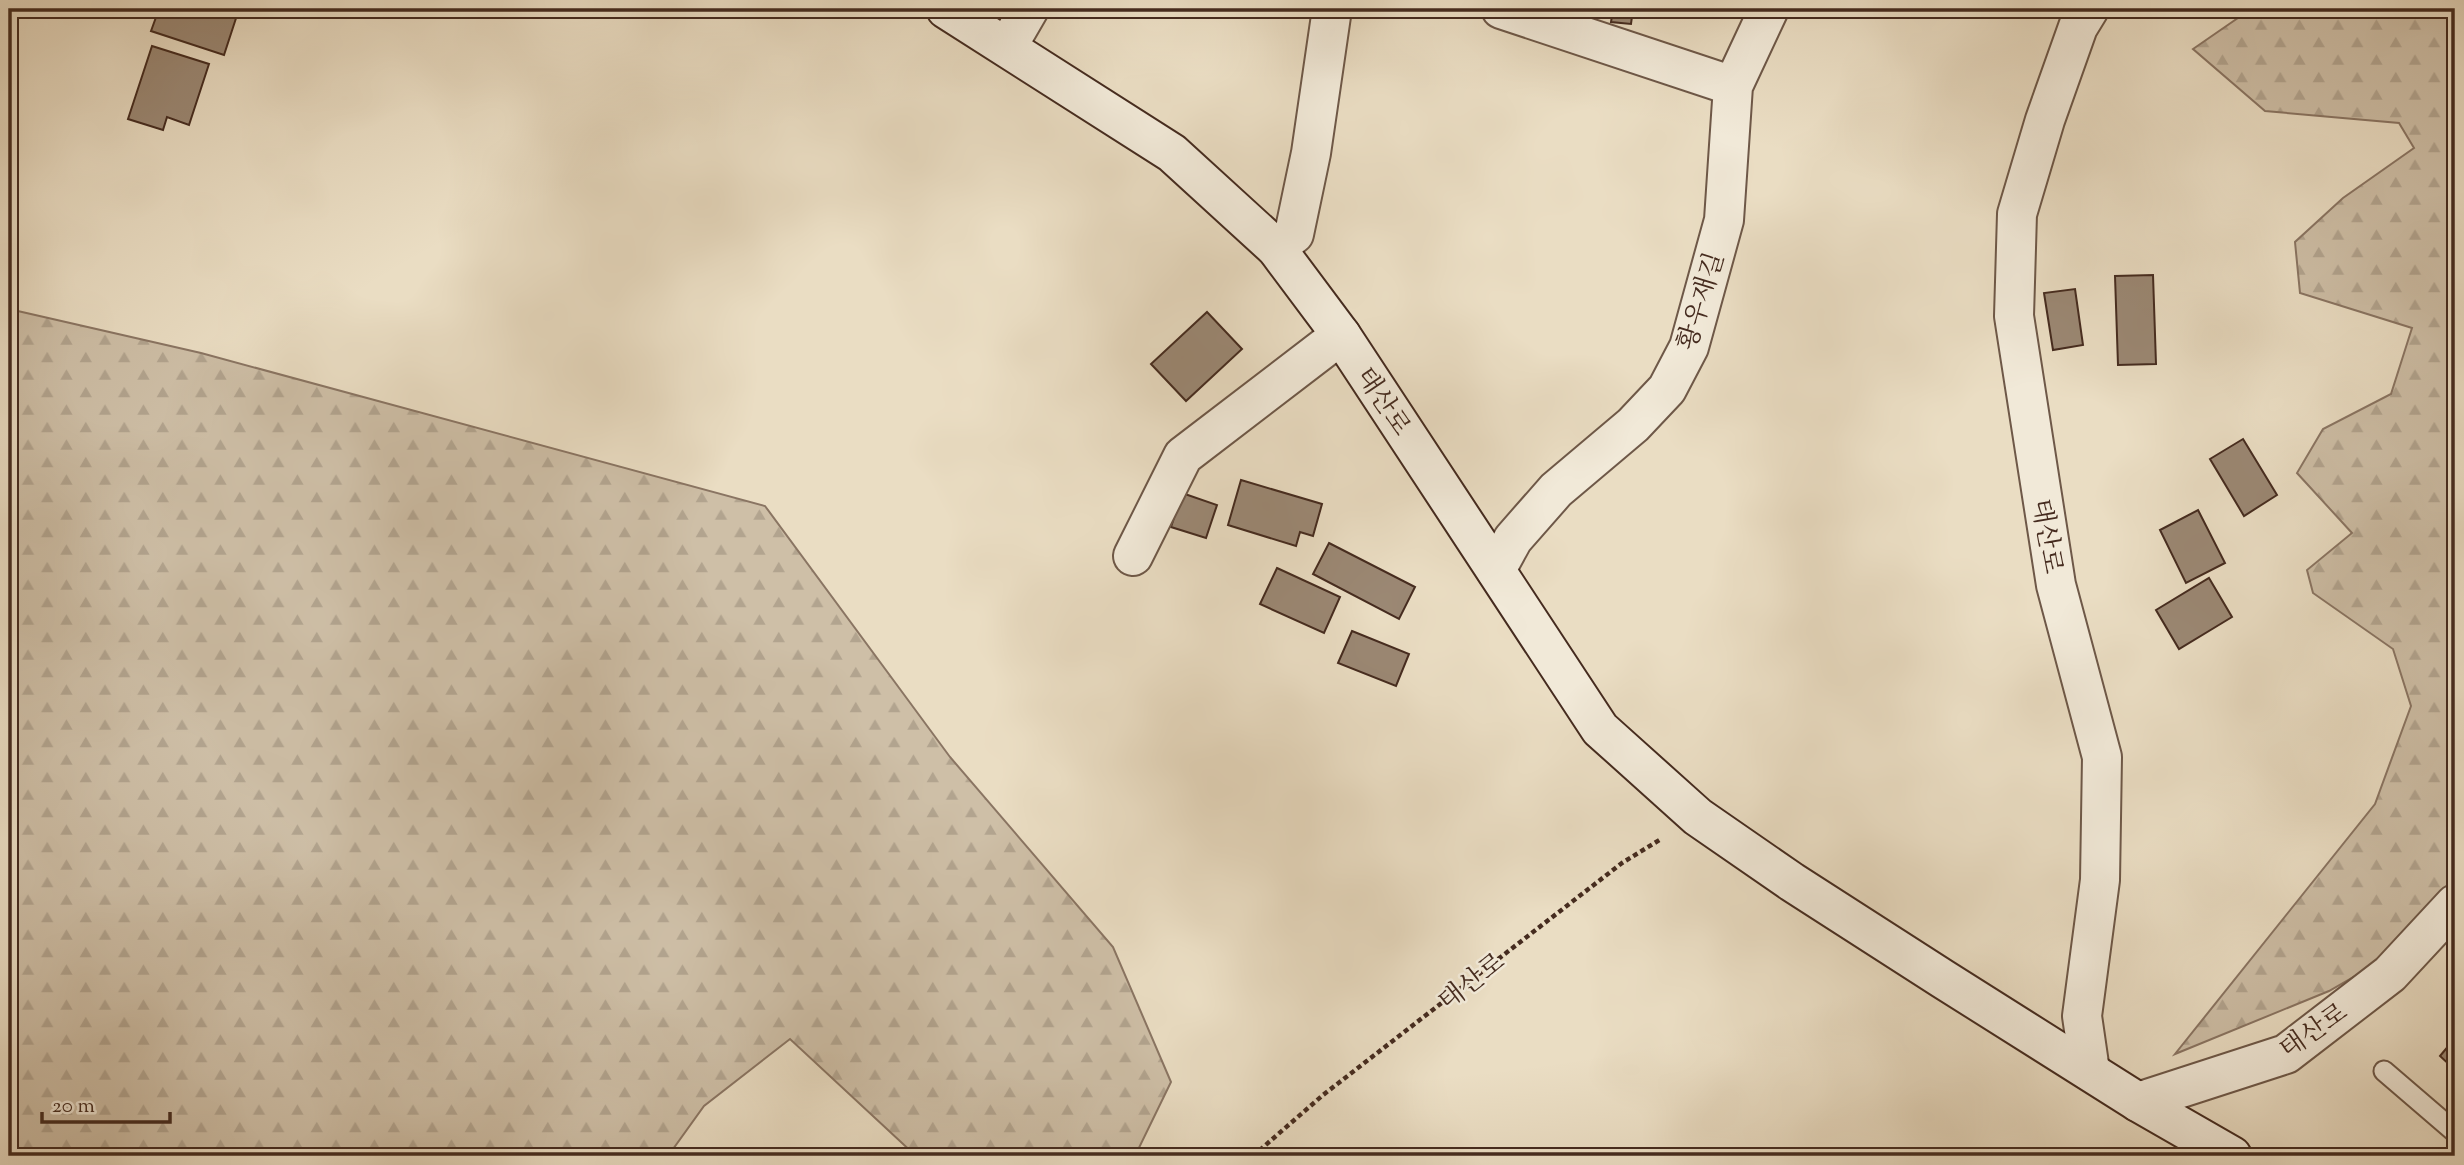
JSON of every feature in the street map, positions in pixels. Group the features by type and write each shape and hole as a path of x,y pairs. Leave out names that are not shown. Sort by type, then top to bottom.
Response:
{"street":[{"name":"태산로","path":"946,9 1172,153 1276,248 1341,335 1600,729 1698,817 1792,883 2138,1102 2232,1156"},
{"path":"1007,47 1029,9"},
{"path":"1276,248 1294,234 1311,153 1332,9"},
{"path":"1501,9 1733,86"},
{"name":"황우재길","path":"1496,570 1513,539 1556,490 1633,425 1667,389 1689,347 1724,220 1733,86 1769,9"},
{"name":"태산로","path":"2089,9 2078,27 2045,120 2017,214 2014,316 2056,585 2102,758 2100,880 2082,1016 2090,1071"},
{"path":"1133,556 1183,456 1341,335"},
{"name":"태산로","path":"2138,1102 2286,1054 2390,974 2455,904"}],"lane":[{"path":"2384,1071 2455,1132"}],"path":[{"name":"태산로","path":"1253,1156 1323,1095 1622,863 1698,817"}],"green space":[{"path":"2251,9 2455,9 2455,880 2381,961 2329,991 2175,1054 2375,804 2411,706 2393,649 2313,593 2307,570 2352,533 2297,473 2323,429 2391,394 2412,328 2300,293 2295,242 2343,198 2414,148 2399,123 2265,111 2193,49"},
{"path":"9,309 201,353 765,506 950,757 1113,947 1171,1082 1135,1156 916,1156 790,1039 704,1106 668,1156 9,1156"}],"building":[{"path":"159,9 239,9 224,55 151,31"},
{"path":"1613,9 1633,9 1631,24 1611,22"},
{"path":"152,46 209,64 189,125 167,117 163,130 128,119"},
{"path":"2153,275 2156,364 2118,365 2115,276"},
{"path":"2075,289 2083,345 2053,350 2044,293"},
{"path":"1207,312 1242,349 1186,401 1151,364"},
{"path":"2243,439 2277,495 2244,516 2210,459"},
{"path":"1241,480 1322,504 1313,536 1300,532 1296,546 1228,525"},
{"path":"1182,493 1217,505 1206,538 1171,527"},
{"path":"2198,510 2225,563 2186,583 2160,530"},
{"path":"1329,543 1415,587 1399,619 1313,574"},
{"path":"1277,568 1340,597 1324,633 1260,604"},
{"path":"2209,578 2232,617 2179,649 2156,610"},
{"path":"1352,631 1409,654 1396,686 1338,663"},
{"path":"2455,1038 2455,1070 2440,1056"}]}
